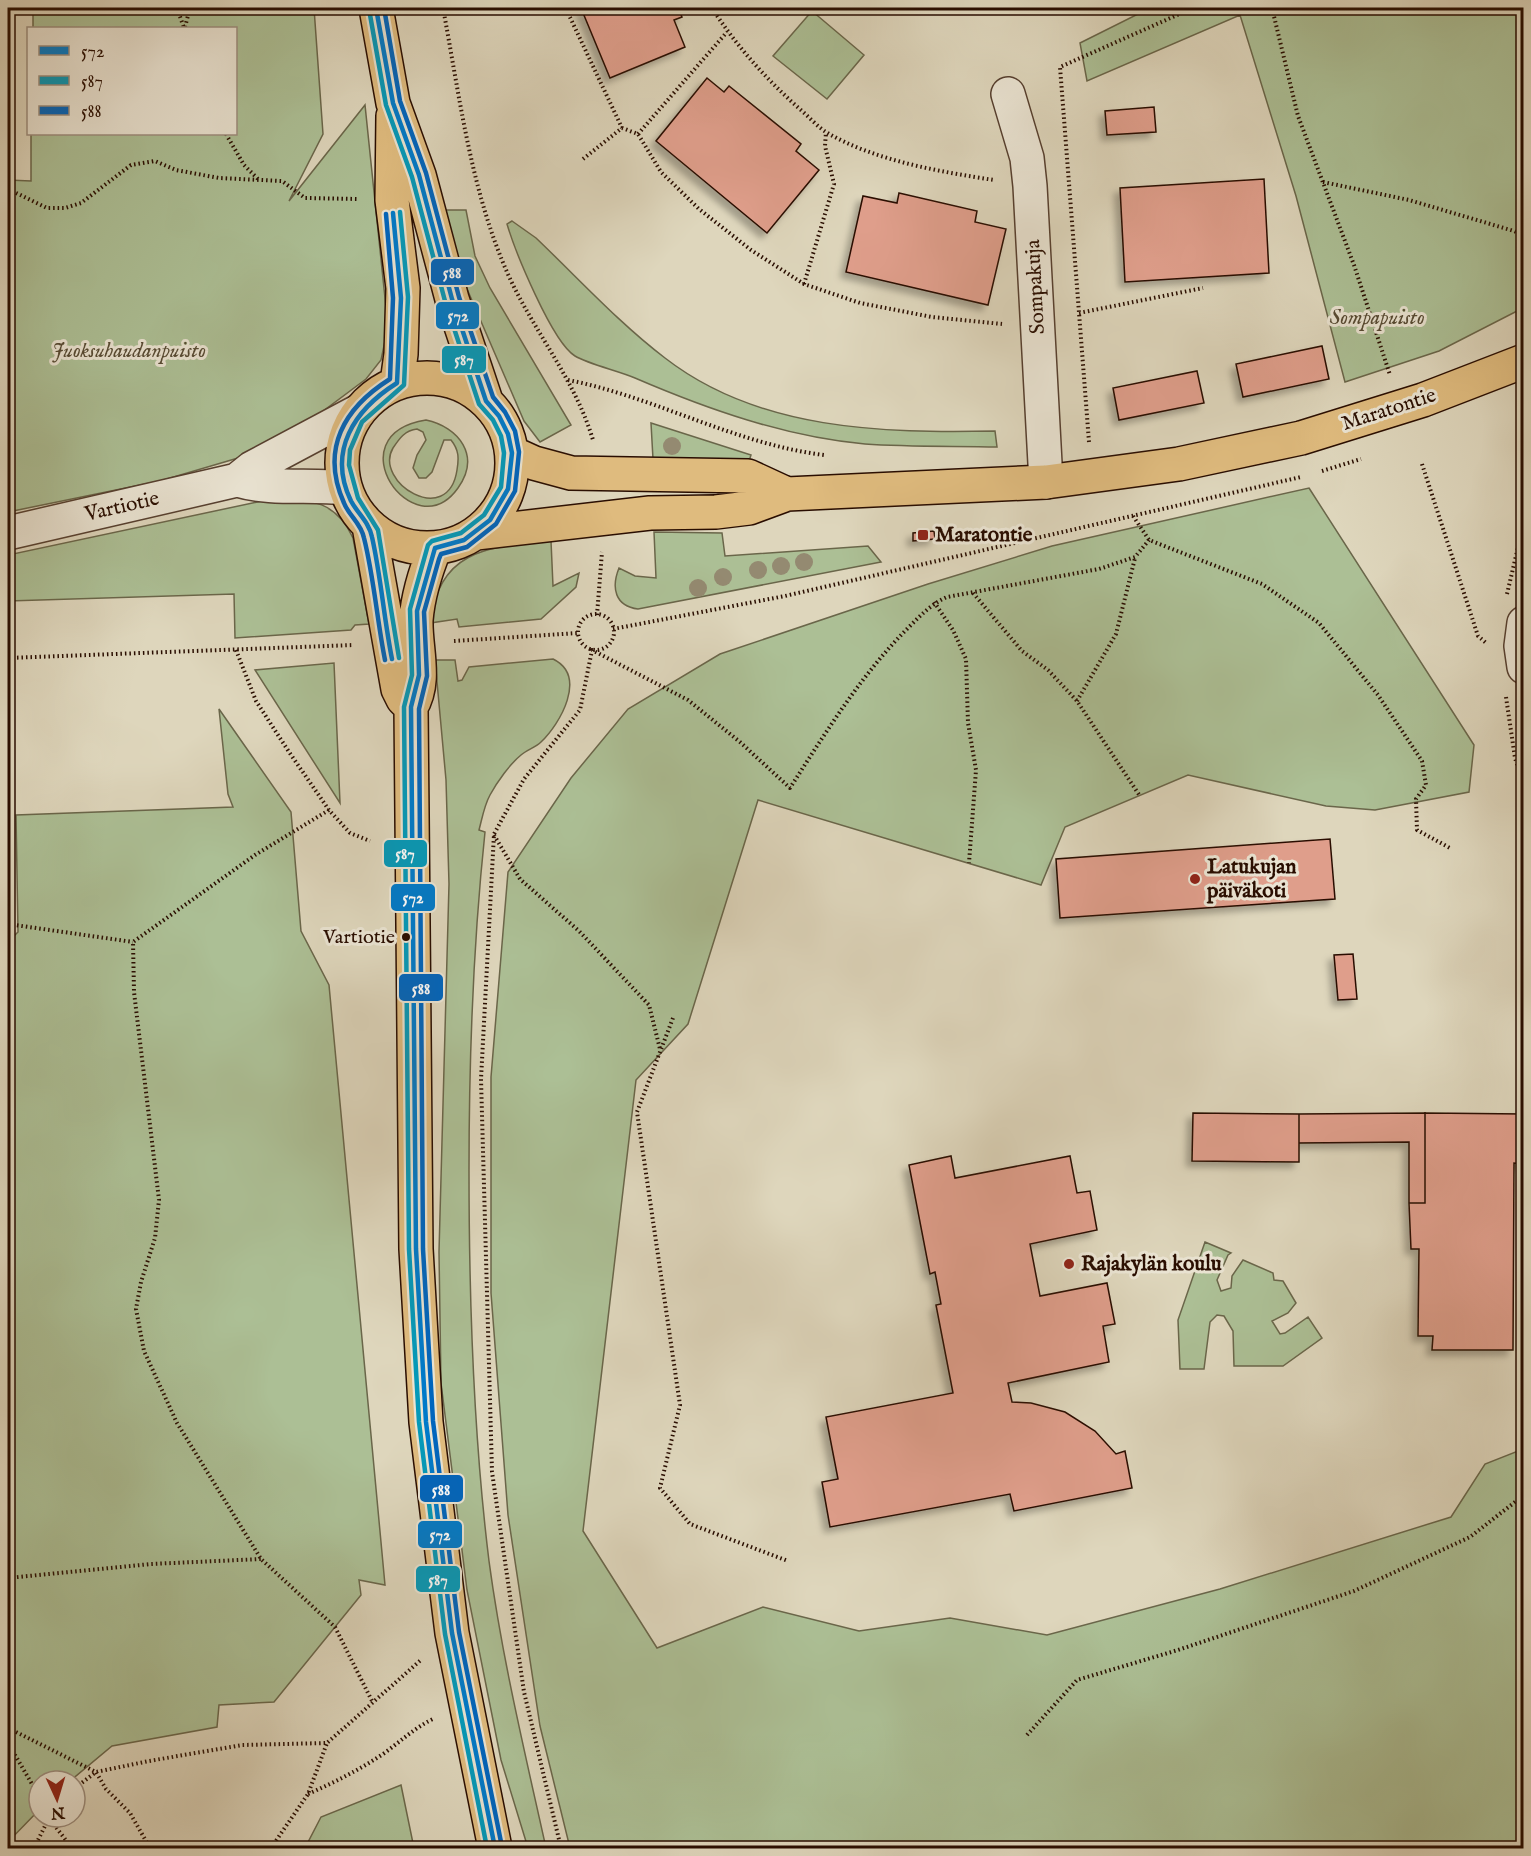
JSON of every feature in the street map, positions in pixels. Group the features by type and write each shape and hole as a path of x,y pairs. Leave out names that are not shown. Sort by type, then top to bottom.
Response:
{"main road":[{"path":"376,8 393,103 419,175 452,299 486,401"},
{"path":"393,103 390,148 392,200 403,288 401,354 397,383"},
{"name":"Maratontie","path":"476,533 650,513 716,512 748,508 787,494 1046,482 1179,464 1300,438 1423,400 1524,361"},
{"path":"420,377 444,379 467,387 486,401 499,416 508,434 512,453 512,471 501,506 476,533 464,540 435,548 417,548 400,544 369,526 351,502 345,488 342,468 343,448 348,429 358,411 376,394 397,383 420,377"},
{"name":"Maratontie","path":"512,453 534,463 571,473 748,477 787,494"},
{"path":"369,526 398,689 403,699 411,707"},
{"path":"435,548 426,571 416,619 418,687 411,707 416,1248 426,1422 452,1633 495,1848"}],"street":[{"name":"Sompakuja","path":"1008,94 1027,158 1030,186 1046,482"},
{"name":"Vartiotie","path":"8,532 237,480 252,468 358,411"},
{"name":"Vartiotie","path":"237,480 251,484 318,485 345,488"},
{"path":"1524,623 1521,646 1524,667"}],"path":[{"path":"177,8 184,27"},
{"path":"184,27 190,8"},
{"path":"443,8 467,138 490,225 513,286 586,415 595,447"},
{"path":"712,8 735,44 780,92 826,132 881,156 945,173 1030,186"},
{"path":"1089,443 1060,67 1193,8"},
{"path":"1272,8 1293,99 1354,265 1390,377"},
{"path":"568,13 621,128 638,134 661,172 699,209 751,250 804,284 860,303 932,317 995,324 1039,323"},
{"path":"638,134 727,32"},
{"path":"583,159 621,128"},
{"path":"804,284 834,184 825,146 826,132"},
{"path":"227,135 244,165 258,180"},
{"path":"8,189 47,208 65,208 81,203 131,165 155,161 176,170 219,178 282,181 305,198 392,200"},
{"path":"1323,183 1408,200 1514,231 1524,236"},
{"path":"1079,313 1203,288"},
{"path":"568,380 607,388 765,442 828,455"},
{"path":"1518,404 1524,409"},
{"path":"1422,464 1478,636 1492,649"},
{"path":"613,629 785,596 1182,505"},
{"path":"1133,516 1149,540 1262,584 1319,623 1378,695 1422,761 1426,784 1416,798 1417,830 1450,848"},
{"path":"1077,701 1116,634 1135,557 1149,540"},
{"path":"597,615 602,548"},
{"path":"592,650 608,645 613,629 608,619 597,615 586,617 578,633 582,644 592,650 688,700 740,742 790,788 828,729 880,656 934,602 972,592 1070,576 1135,557"},
{"path":"972,592 1022,651 1048,670 1077,701 1140,796"},
{"path":"934,602 952,630 966,659 968,723 976,770 969,863"},
{"path":"454,641 578,633"},
{"path":"8,658 355,645"},
{"path":"236,650 256,701 329,810 350,833 370,841"},
{"path":"561,1848 524,1692 492,1472 481,1079 494,834 524,779 580,710 592,650"},
{"path":"8,924 133,942 255,855 329,810"},
{"path":"494,834 520,879 579,931 649,1005 660,1052"},
{"path":"133,942 134,992 159,1200 155,1239 141,1282 136,1309 144,1351 177,1423 261,1559 335,1627 372,1701"},
{"path":"673,1018 637,1112 680,1405 660,1488 690,1524 788,1561"},
{"path":"1027,1735 1077,1680 1354,1591 1470,1538 1524,1496"},
{"path":"8,1578 151,1563 261,1559"},
{"path":"271,1848 308,1794 327,1743 372,1701 452,1633"},
{"path":"308,1794 352,1773 385,1752 419,1725 465,1704"},
{"path":"8,1728 96,1773 106,1789 130,1813 150,1848"},
{"path":"8,1743 27,1775"},
{"path":"87,1779 96,1773 242,1745 327,1743"},
{"path":"34,1848 43,1829"},
{"path":"57,1829 72,1848"}],"green space":[{"name":"Juoksuhaudanpuisto","path":"33,8 314,8 323,134 289,201 365,105 388,327 381,360 366,379 311,420 255,453 160,481 8,512 8,180 31,181 31,135 237,135 237,27 33,27"},
{"name":"Sompapuisto","path":"1150,8 1523,8 1523,308 1439,351 1345,382 1296,196 1240,15 1087,81 1080,43"},
{"path":"812,11 864,55 827,99 773,56"},
{"path":"445,210 466,210 475,256 490,288 571,425 540,442 524,421 458,268"},
{"path":"512,221 536,238 615,315 665,358 702,382 740,400 781,414 823,423 909,431 995,431 997,447 865,444 806,435 719,411 581,359 566,347 545,315 511,237 507,224"},
{"path":"426,420 448,429 463,445 467,454 465,476 458,488 440,503 421,506 404,498 391,483 384,464 386,446 399,430","holes":["417,429 423,432 426,440 417,455 413,468 419,478 426,478 432,472 444,440 451,440 457,451 457,470 451,487 440,496 428,498 414,494 393,474 390,461 393,448 409,431"]},
{"path":"651,423 751,455 749,461 653,459"},
{"path":"1309,488 1474,745 1469,792 1375,810 1326,806 1188,775 1065,827 1041,885 758,800 688,1024 636,1080 583,1531 657,1648 763,1607 859,1631 950,1618 1047,1635 1220,1589 1451,1517 1485,1464 1523,1449 1523,1848 570,1848 540,1726 508,1515 491,1293 491,1077 508,872 571,778 628,709 720,654 928,584 1052,546"},
{"path":"276,498 322,505 331,510 347,526 353,538 369,624 355,625 351,630 235,638 234,594 8,601 8,555"},
{"path":"654,532 722,533 725,556 868,546 881,562 638,609 630,607 620,600 615,589 619,568 635,576 656,578"},
{"path":"551,541 553,586 579,573 576,587 541,619 459,627 457,619 430,623 435,598 444,579 456,566 471,556 488,550"},
{"path":"553,659 563,667 569,677 570,688 562,712 556,724 541,742 523,753 500,779 488,799 479,830 485,832 472,1002 470,1086 470,1269 479,1464 489,1561 500,1633 546,1848 528,1848 501,1760 467,1590 441,1383 439,1252 449,884 446,780 435,660 455,660 458,681 462,680 469,667"},
{"path":"334,663 340,803 255,670"},
{"path":"219,709 291,812 301,931 329,985 385,1585 359,1580 361,1595 274,1702 219,1705 217,1727 112,1746 84,1769 27,1769 27,1822 8,1842 8,942 18,932 16,815 233,807 228,794"},
{"path":"1205,1242 1231,1253 1217,1280 1221,1291 1231,1288 1232,1276 1243,1260 1273,1273 1274,1280 1283,1281 1296,1303 1288,1313 1272,1321 1280,1334 1308,1317 1322,1338 1283,1366 1234,1366 1233,1331 1224,1316 1217,1315 1210,1322 1204,1369 1180,1369 1178,1320"},
{"path":"401,1785 414,1848 305,1848 321,1817"}],"building":[{"path":"581,8 678,8 682,17 674,20 685,47 610,78"},
{"path":"707,78 724,92 729,86 801,144 796,151 819,170 767,233 656,141"},
{"path":"1154,107 1156,132 1107,135 1105,111"},
{"path":"1264,179 1269,273 1125,282 1120,188"},
{"path":"899,193 977,211 975,222 1006,229 988,305 846,272 863,196 897,203"},
{"path":"1322,346 1329,379 1243,397 1236,364"},
{"path":"1197,371 1204,403 1119,420 1113,388"},
{"path":"934,531 935,539 913,541 913,533"},
{"name":"Latukujan päiväkoti","path":"1330,839 1335,899 1060,918 1056,859"},
{"path":"1353,954 1357,999 1338,1000 1334,955"},
{"path":"1193,1113 1299,1114 1299,1162 1192,1161"},
{"path":"1425,1113 1524,1114 1524,1164 1514,1163 1513,1350 1432,1350 1433,1336 1418,1336 1419,1249 1411,1249 1409,1203 1425,1203"},
{"path":"1425,1113 1425,1203 1409,1203 1409,1142 1299,1143 1299,1114"},
{"path":"951,1156 955,1178 1070,1156 1077,1193 1090,1191 1097,1230 1030,1244 1040,1296 1107,1283 1115,1324 1103,1326 1109,1362 1008,1383 1012,1402 1031,1403 1065,1412 1095,1431 1116,1454 1125,1451 1132,1488 1014,1511 1010,1494 830,1527 822,1482 838,1479 826,1417 953,1393 936,1305 941,1304 935,1272 930,1274 909,1165"}],"transit line":[{"name":"572","path":"376,8 393,103 419,175 452,299 486,401 499,416 508,434 512,453 508,489 490,520 464,540 435,548 417,611 419,675 411,707 416,1249 426,1422 452,1633 495,1848"},
{"name":"588","path":"384,8 400,101 426,173 459,297 493,397 505,412 515,431 519,452 515,491 496,524 467,547 441,554 439,559 424,612 427,676 419,709 423,1249 433,1421 459,1632 502,1847"},
{"name":"587","path":"369,9 386,105 412,177 445,301 479,404 493,420 501,436 504,453 501,487 484,515 461,533 432,541 428,545 410,609 412,675 404,707 409,1249 419,1422 445,1634 487,1848"},
{"name":"587","path":"399,658 378,530 358,498 349,465 350,450 362,422 404,385 408,297 400,212"},
{"name":"572","path":"392,659 371,532 351,501 344,483 342,465 349,433 357,419 368,406 397,383 401,298 393,213"},
{"name":"588","path":"385,660 364,538 344,503 337,483 335,465 336,448 349,417 374,390 390,379 393,298 386,214"}],"place":[{"name":"Maratontie","path":"923,535"},
{"name":"Latukujan päiväkoti","path":"1195,879"},
{"name":"Vartiotie","path":"406,937"},
{"name":"Rajakylän koulu","path":"1069,1264"}]}
